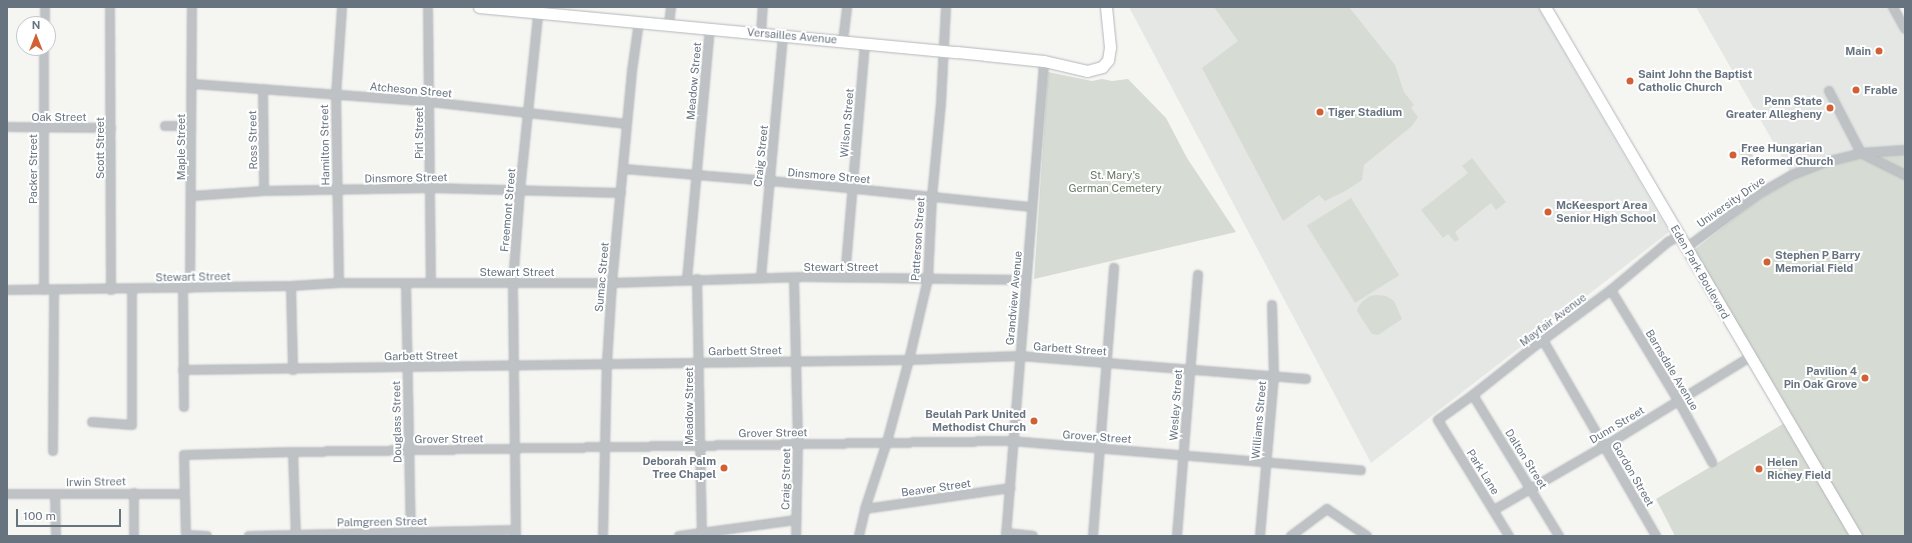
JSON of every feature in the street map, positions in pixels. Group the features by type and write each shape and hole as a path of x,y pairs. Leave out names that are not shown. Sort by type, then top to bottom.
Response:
{"street":[{"name":"Scott Street","path":"110,7 111,290"},
{"name":"Maple Street","path":"184,407 183,370 192,196 192,7"},
{"name":"Hamilton Street","path":"338,283 336,96 342,7"},
{"name":"Pirl Street","path":"428,7 431,283"},
{"name":"Versailles Avenue","path":"480,7 539,10 640,22 943,50 1044,61 1087,71 1102,67 1108,60 1110,47 1106,7"},
{"path":"669,24 671,7"},
{"path":"761,33 763,7"},
{"path":"843,41 846,7"},
{"name":"Patterson Street","path":"859,536 865,509 887,442 909,360 928,279 932,197 941,103 946,7"},
{"name":"Eden Park Boulevard","path":"1545,7 1856,536"},
{"path":"1893,7 1905,29"},
{"name":"Freemont Street","path":"516,533 514,448 516,406 513,366 513,283 520,190 539,10"},
{"name":"Sumac Street","path":"603,536 607,363 612,283 624,169 627,124 640,22"},
{"name":"Meadow Street","path":"687,280 710,28"},
{"name":"Craig Street","path":"761,278 783,35"},
{"name":"Wilson Street","path":"845,278 865,43"},
{"name":"Packer Street","path":"44,56 44,290"},
{"name":"Grandview Avenue","path":"1006,535 1012,441 1044,61"},
{"name":"Atcheson Street","path":"193,84 430,102 627,124"},
{"name":"Ross Street","path":"263,89 264,191"},
{"path":"1828,91 1861,153 1905,175"},
{"path":"165,126 191,126"},
{"name":"Oak Street","path":"7,127 111,128"},
{"name":"University Drive","path":"1686,248 1759,194 1792,175 1826,162 1861,153 1905,150"},
{"name":"Dinsmore Street","path":"624,169 852,189 1032,207"},
{"name":"Dinsmore Street","path":"192,196 264,191 430,188 621,193"},
{"name":"Mayfair Avenue","path":"1438,420 1474,395 1543,340 1611,290 1668,242 1679,236"},
{"path":"1093,536 1114,268"},
{"name":"Wesley Street","path":"1177,536 1198,275"},
{"name":"Stewart Street","path":"7,290 111,290 291,286 338,283 612,283 761,278 1026,280"},
{"name":"Craig Street","path":"794,278 798,444 796,536"},
{"name":"Meadow Street","path":"698,280 702,533"},
{"name":"Douglass Street","path":"406,283 411,534"},
{"path":"291,286 292,370"},
{"path":"92,422 132,425 132,289"},
{"name":"Barnsdale Avenue","path":"1611,290 1678,400 1712,462"},
{"path":"53,451 54,291"},
{"name":"Williams Street","path":"1260,536 1274,376 1272,305"},
{"name":"Gordon Street","path":"1543,340 1656,536"},
{"name":"Garbett Street","path":"183,370 292,370 607,363 909,360 1020,356 1306,379"},
{"name":"Dunn Street","path":"1494,510 1605,446 1750,357"},
{"name":"Dalton Street","path":"1474,395 1559,536"},
{"name":"Park Lane","path":"1438,420 1509,536"},
{"name":"Grover Street","path":"185,494 184,455 293,452 1012,441 1184,454 1361,470"},
{"path":"293,452 296,536"},
{"name":"Beaver Street","path":"865,509 1010,488"},
{"path":"134,493 134,536"},
{"name":"Irwin Street","path":"7,494 185,494"},
{"path":"55,494 56,536"},
{"path":"185,494 186,536 208,536"},
{"path":"1291,536 1327,509 1367,536"},
{"path":"679,536 712,533 796,520"},
{"name":"Palmgreen Street","path":"249,536 516,533"},
{"path":"1006,535 1033,536"}],"shaded area":[{"path":"1129,7 1538,7 1669,232 1371,463"},
{"name":"Penn State Greater Allegheny","path":"1696,7 1893,7 1905,29 1905,150 1861,153 1792,175"}],"green space":[{"name":"Tiger Stadium","path":"1214,7 1349,7 1395,65 1404,92 1414,105 1411,108 1418,117 1412,126 1364,165 1362,180 1347,190 1325,201 1319,195 1283,221 1202,68 1238,41"},
{"name":"St. Mary's German Cemetery","path":"1048,72 1092,81 1102,79 1112,81 1128,79 1166,118 1187,158 1236,232 1034,279"},
{"path":"1752,148 1753,160 1740,161 1739,149"},
{"path":"1892,154 1905,154 1905,536 1675,536 1656,499 1793,418 1694,250 1758,200 1795,178 1822,167 1856,159"},
{"path":"1472,158 1506,202 1496,210 1491,203 1455,232 1459,239 1455,242 1448,234 1443,238 1421,210 1468,173 1462,166"},
{"path":"1351,198 1399,275 1355,303 1307,226"},
{"path":"1370,296 1386,296 1394,301 1402,319 1378,335 1372,334 1357,311 1358,307 1363,301"}],"place":[{"name":"Main","path":"1879,51"},
{"name":"Saint John the Baptist Catholic Church","path":"1630,81"},
{"name":"Frable","path":"1856,90"},
{"name":"Penn State Greater Allegheny","path":"1830,108"},
{"name":"Tiger Stadium","path":"1320,112"},
{"name":"Free Hungarian Reformed Church","path":"1733,155"},
{"name":"McKeesport Area Senior High School","path":"1548,212"},
{"name":"Stephen P Barry Memorial Field","path":"1767,262"},
{"name":"Pavilion 4 Pin Oak Grove","path":"1865,378"},
{"name":"Beulah Park United Methodist Church","path":"1034,421"},
{"name":"Deborah Palm Tree Chapel","path":"724,468"},
{"name":"Helen Richey Field","path":"1759,469"}]}
